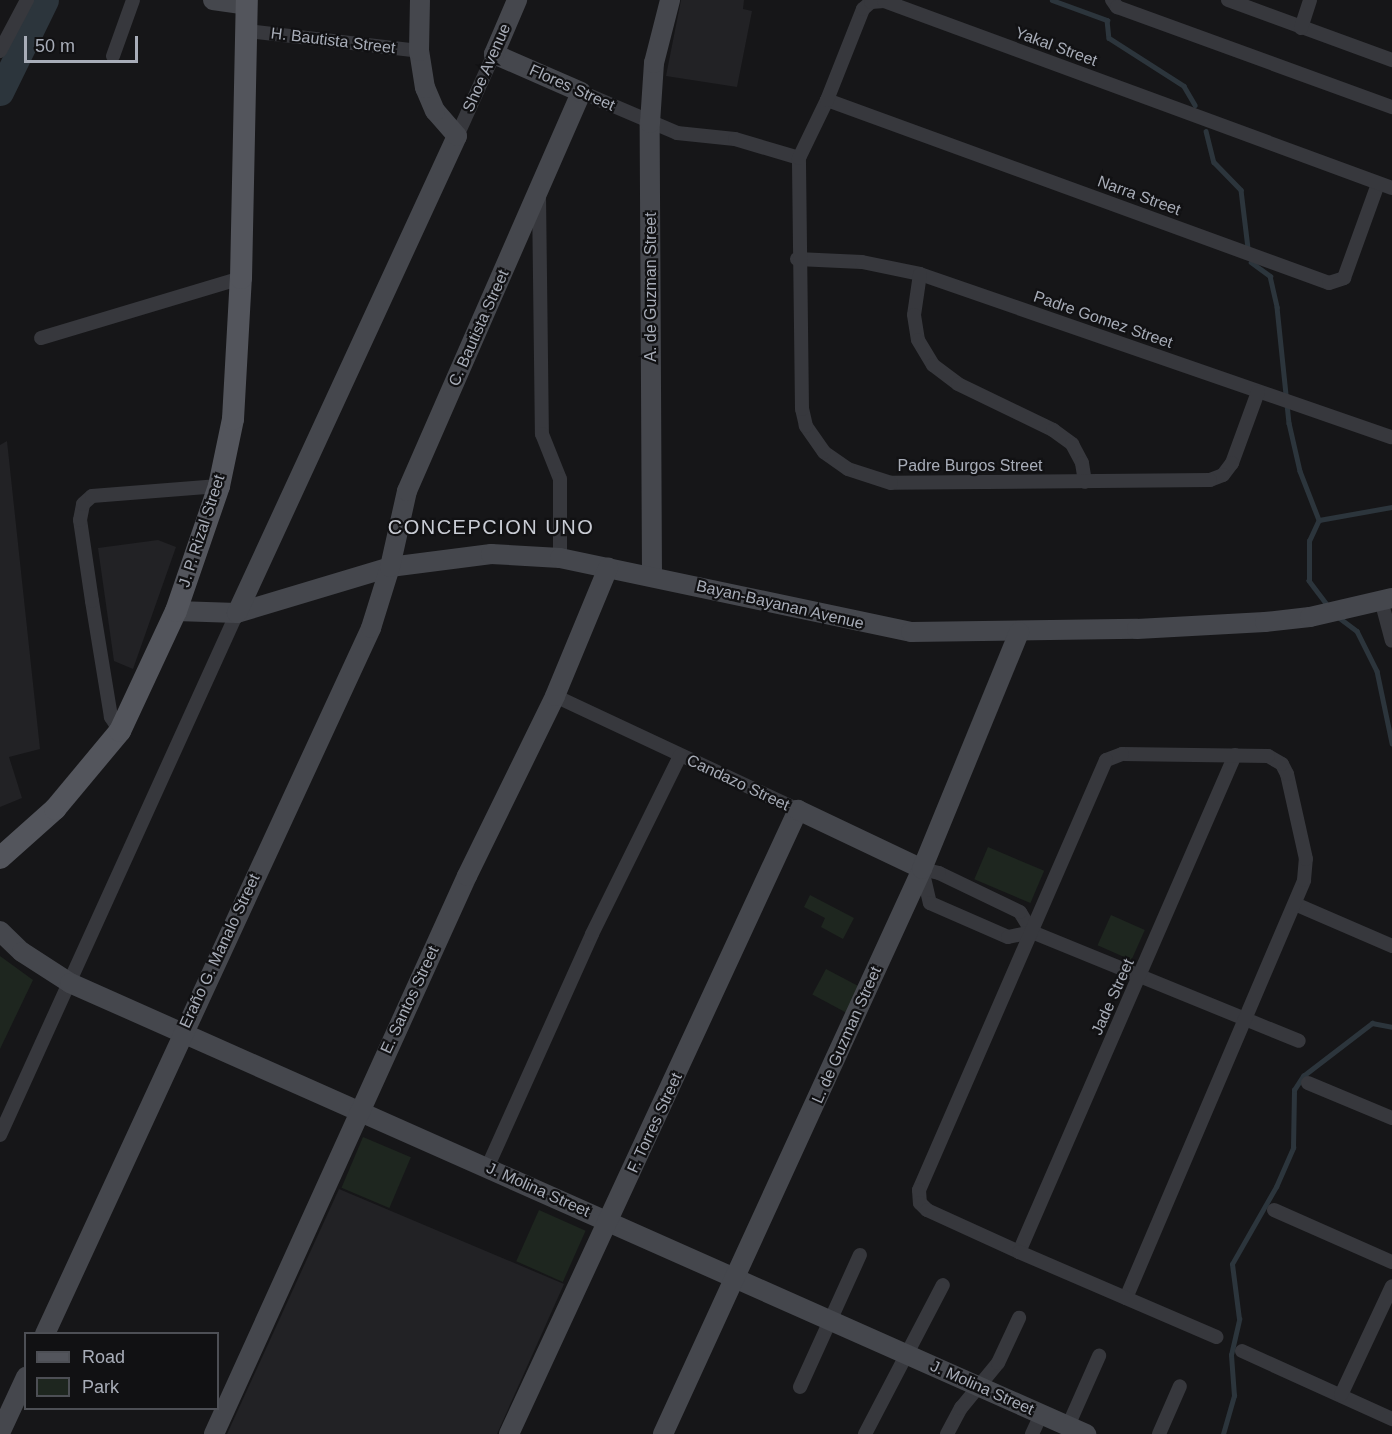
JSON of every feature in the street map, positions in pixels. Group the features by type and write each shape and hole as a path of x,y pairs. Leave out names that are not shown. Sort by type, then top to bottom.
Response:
{"main road":[{"name":"J. P. Rizal Street","path":"0,858 56,809 120,731 176,611 219,486 232,419 241,278 247,2"}],"street":[{"path":"0,51 27,0"},
{"path":"113,56 133,0"},
{"path":"213,0 247,2"},
{"name":"H. Bautista Street","path":"420,0 419,51 425,88 435,111 457,136"},
{"name":"Shoe Avenue","path":"457,136 518,0"},
{"name":"A. de Guzman Street","path":"652,576 650,123 654,63 670,0"},
{"path":"1112,0 1117,7 1392,107"},
{"path":"1301,28 1310,0"},
{"name":"Yakal Street","path":"800,158 827,100 863,9 872,2 884,1 1392,188"},
{"path":"1234,1 1301,28 1392,60"},
{"name":"H. Bautista Street","path":"247,31 419,51"},
{"name":"Flores Street","path":"494,54 677,133 735,139 800,158"},
{"name":"C. Bautista Street","path":"390,567 407,491 539,195 581,92"},
{"name":"Narra Street","path":"827,100 1329,283 1344,278 1378,184"},
{"path":"0,1135 457,136"},
{"name":"Padre Burgos Street","path":"800,158 798,259 802,409 806,426 824,452 848,469 891,483 1210,480 1223,475 1232,463 1258,392"},
{"path":"539,195 542,434 560,479 560,558"},
{"name":"Padre Gomez Street","path":"798,259 862,262 920,274 1392,437"},
{"path":"920,274 914,315 918,340 933,365 958,384 1053,430 1072,444 1084,482"},
{"path":"41,338 241,278"},
{"path":"120,731 111,717 92,602 80,520 83,504 92,496 219,486"},
{"name":"Bayan-Bayanan Avenue","path":"176,611 237,613 390,567 491,554 560,558 652,576 881,628 911,632 1019,632 1183,627 1310,617 1387,599"},
{"name":"Eraño G. Manalo Street","path":"46,1332 371,628 390,567"},
{"name":"E. Santos Street","path":"214,1434 358,1112 555,696 608,568"},
{"path":"1387,599 1392,641"},
{"name":"L. de Guzman Street","path":"663,1434 738,1276 922,869 1019,632"},
{"name":"Candazo Street","path":"555,696 922,869"},
{"path":"1126,1298 1305,880 1306,859 1287,774 1282,764 1268,756 1122,754 1106,760 919,1190 920,1203 927,1210 1019,1252 1216,1337"},
{"name":"Jade Street","path":"1019,1252 1235,755"},
{"path":"488,1168 592,934 680,756"},
{"name":"F. Torres Street","path":"508,1434 609,1222 798,810"},
{"path":"1032,932 1020,912 939,873 922,869 930,903 1008,937 1032,932 1141,974 1299,1041"},
{"path":"1295,904 1392,946"},
{"name":"J. Molina Street","path":"0,931 22,952 70,983 358,1112 738,1276 830,1320 1077,1430"},
{"path":"1308,1083 1392,1118"},
{"path":"1274,1210 1392,1262"},
{"path":"800,1387 860,1255"},
{"path":"865,1434 943,1285"},
{"path":"1341,1395 1392,1286"},
{"path":"947,1434 978,1387 998,1363 1019,1318"},
{"path":"1242,1351 1392,1419"},
{"path":"1077,1430 1099,1356"},
{"path":"0,1433 24,1381"},
{"path":"1159,1434 1180,1386"},
{"path":"1032,1434 1041,1414"}],"shaded area":[{"path":"681,0 744,0 743,9 752,11 737,87 666,76"},
{"path":"7,441 40,749 9,757 22,798 0,807 0,445"},
{"path":"158,540 176,547 133,669 114,661 98,548"},
{"path":"339,1189 564,1284 497,1434 227,1434"}],"green space":[{"path":"988,847 1044,871 1030,903 974,879"},
{"path":"810,895 854,918 843,939 821,927 825,918 804,907"},
{"path":"1111,915 1145,930 1131,960 1098,945"},
{"path":"0,956 33,980 0,1049"},
{"path":"826,969 860,987 846,1012 812,995"},
{"path":"363,1137 411,1157 389,1208 342,1188"},
{"path":"539,1210 586,1231 563,1282 516,1261"}],"waterway":[{"path":"0,92 45,0"},
{"path":"1052,0 1107,20 1109,38 1184,86 1195,105"},
{"path":"1206,131 1214,162 1241,190 1248,248"},
{"path":"1251,262 1270,276 1277,307 1289,423 1300,471 1319,520"},
{"path":"1329,608 1309,581 1309,541 1319,520 1392,507"},
{"path":"1337,616 1357,631 1377,671 1392,743"},
{"path":"1223,1434 1234,1396 1231,1355 1239,1319 1232,1264 1276,1187 1293,1148 1294,1090 1303,1076 1372,1023 1392,1027"}],"district":[{"name":"CONCEPCION UNO","path":"491,527"}]}
